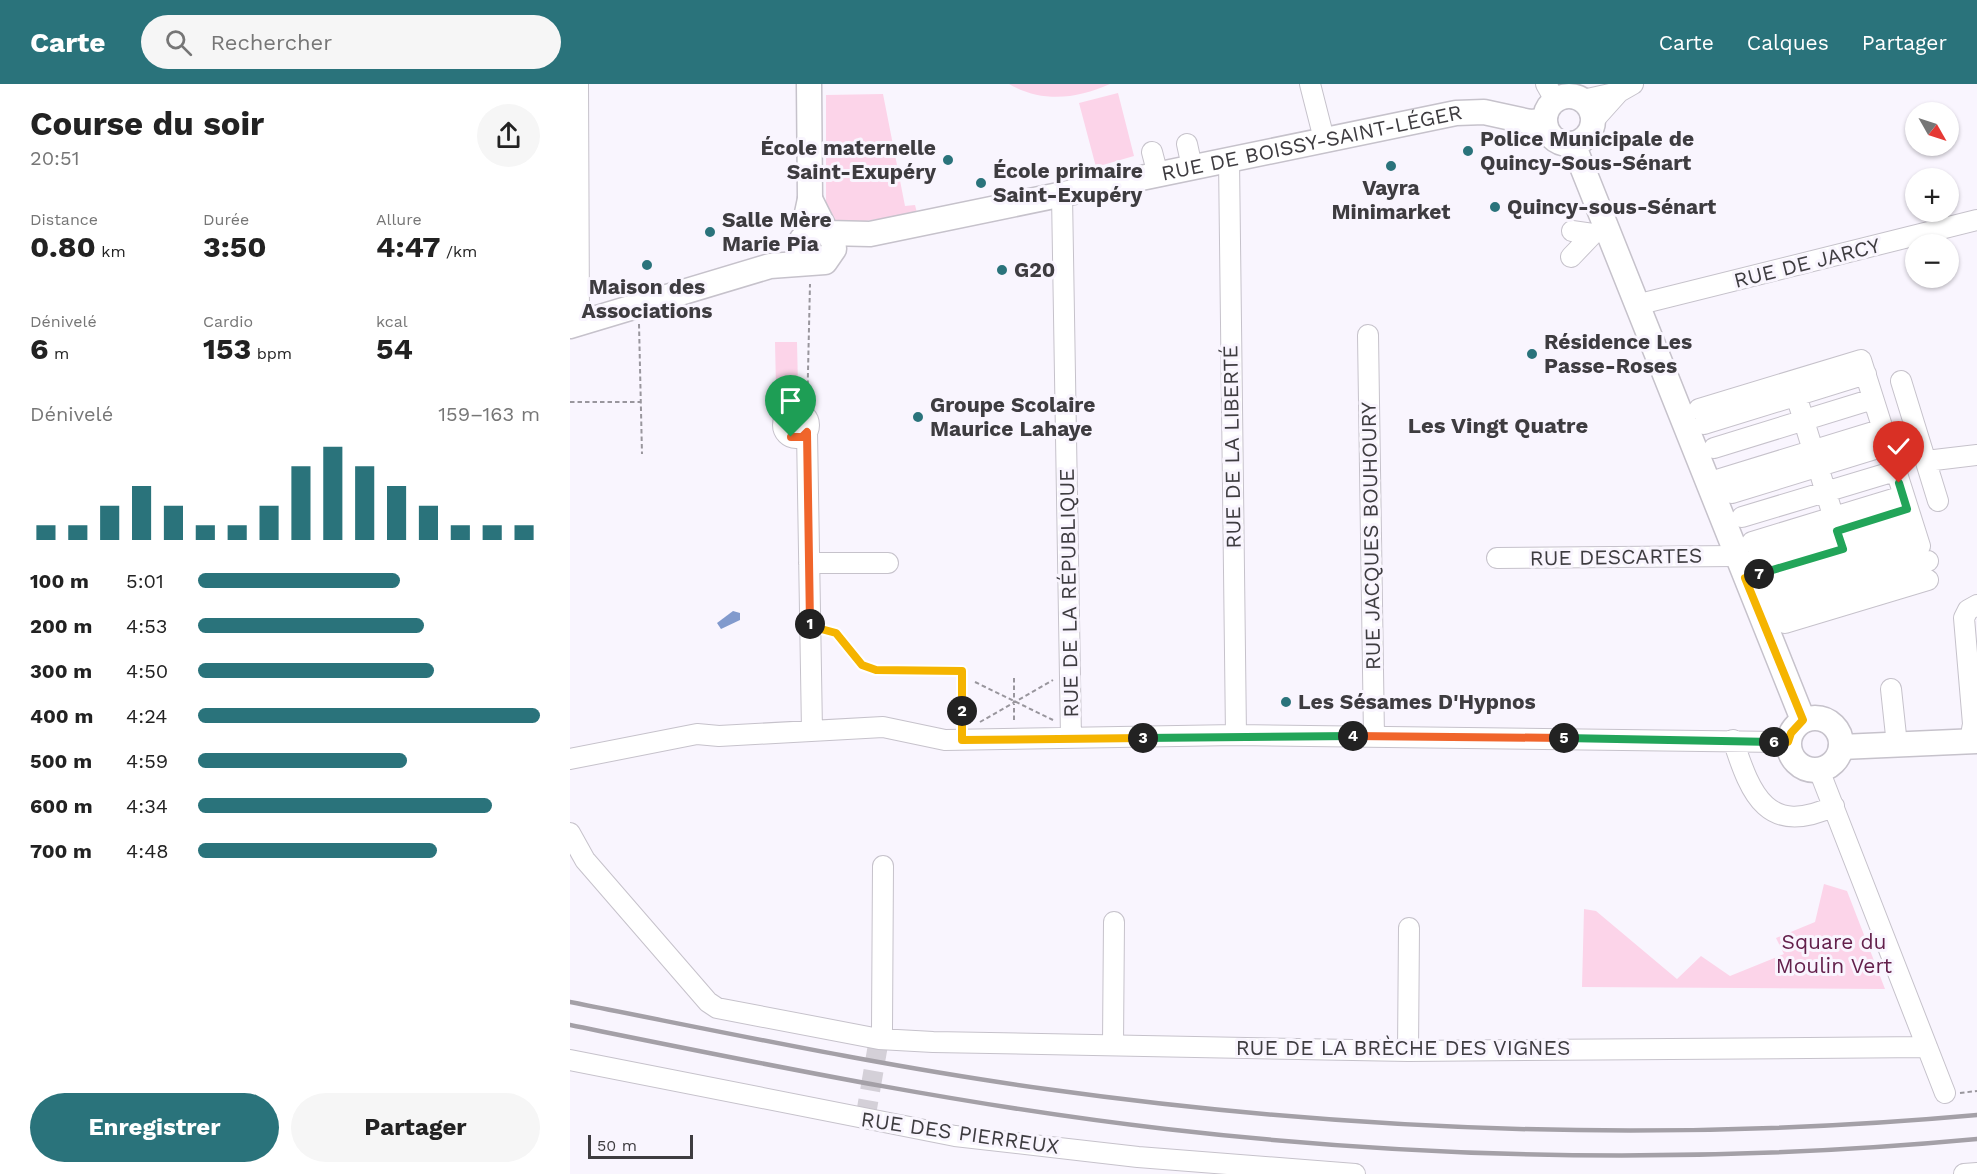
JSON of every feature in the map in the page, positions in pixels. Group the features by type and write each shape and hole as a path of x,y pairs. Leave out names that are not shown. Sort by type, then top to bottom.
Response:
{"main road":[{"path":"805,257 810,199 809,84"},
{"path":"1569,95 1588,111 1587,136 1573,144 1557,141 1550,136 1548,102 1569,95"},
{"name":"RUE DE BOISSY-SAINT-LÉGER","path":"575,324 805,257 825,262 830,244 1062,195 1155,164 1190,155 1229,159 1456,113 1484,112 1530,122 1548,102"},
{"path":"1573,144 1599,232 1636,305 1707,483 1743,528 1745,578 1803,720"},
{"path":"810,199 830,244"},
{"path":"1819,718 1838,731 1841,747 1834,762 1819,770 1803,768 1792,757 1788,742 1791,733 1803,720 1819,718"},
{"path":"1841,747 1973,741"}],"street":[{"path":"575,324 574,184 578,84"},
{"path":"1310,84 1324,139"},
{"path":"1588,111 1626,88"},
{"name":"RUE DE LA LIBERTÉ","path":"1229,159 1236,735"},
{"name":"RUE DE LA RÉPUBLIQUE","path":"1062,195 1071,731"},
{"name":"RUE DE JARCY","path":"1636,305 1977,220"},
{"path":"1572,231 1599,232"},
{"path":"1571,257 1599,232"},
{"name":"RUE JACQUES BOUHOURY","path":"1368,335 1374,737"},
{"path":"1711,435 1824,486 1920,546 1861,360 1824,486 1779,607"},
{"path":"1901,381 1938,501"},
{"path":"807,425 812,731"},
{"path":"1711,435 1824,486"},
{"path":"1711,435 1824,486 1928,571"},
{"path":"1707,483 1824,486 1889,449"},
{"path":"1743,528 1889,449"},
{"path":"1743,528 1889,449"},
{"path":"1743,528 1889,449"},
{"path":"1745,578 1824,486 1889,449"},
{"path":"1926,461 1977,455"},
{"name":"RUE DESCARTES","path":"1497,558 1743,528"},
{"path":"809,563 888,563"},
{"path":"1973,741 1964,618 1968,610 1977,605"},
{"path":"1891,688 1897,746"},
{"path":"570,759 697,734 718,736 883,727 945,740 1013,739 1071,731 1788,742"},
{"path":"1733,740 1747,783 1763,804 1787,819 1814,816 1834,806"},
{"path":"1819,770 1945,1093"},
{"name":"RUE DE LA BRÈCHE DES VIGNES","path":"570,833 585,860 708,1002 717,1008 879,1039 1408,1051 1927,1047"},
{"path":"879,1039 882,1029 883,866"},
{"path":"1113,1044 1114,922"},
{"path":"1408,1051 1409,928"},
{"name":"RUE DES PIERREUX","path":"570,1060 955,1136 1092,1152 1355,1174"},
{"path":"1964,1174 1977,1173"}],"path":[{"path":"805,257 807,425"},
{"path":"639,321 642,454"},
{"path":"570,402 640,402"},
{"path":"810,626 836,633 862,665 876,670 962,671 968,740"},
{"path":"968,740 977,724 1054,680 1070,674"},
{"path":"1013,739 1014,678"},
{"path":"975,682 1060,723 1071,731"},
{"path":"1972,1092 1977,1091"}],"green space":[{"path":"1009,84 1110,84 1085,93 1060,97 1034,94"},
{"path":"1118,93 1134,156 1096,167 1079,103"},
{"path":"883,94 905,206 915,205 917,213 840,225 832,220 826,206 826,95"},
{"path":"775,342 797,342 798,387 776,388"},
{"name":"Square du Moulin Vert","path":"1824,884 1847,891 1885,989 1582,987 1584,909 1596,911 1677,979 1701,956 1730,976 1784,954 1776,938 1815,922"}],"water":[{"path":"733,611 740,613 740,620 721,629 717,623"}],"tunnel":[{"path":"865,1120 879,1039"}],"railway":[{"path":"570,1002 807,1049 986,1080 1162,1104 1278,1115 1394,1124 1511,1129 1628,1130 1744,1129 1861,1124 1977,1115"},
{"path":"570,1025 942,1097 1091,1120 1267,1139 1368,1147 1572,1155 1775,1152 1977,1139"}],"place":[{"name":"Police Municipale de Quincy-Sous-Sénart","path":"1468,151"},
{"name":"École maternelle Saint-Exupéry","path":"948,160"},
{"name":"Vayra Minimarket","path":"1391,166"},
{"name":"École primaire Saint-Exupéry","path":"981,183"},
{"name":"Quincy-sous-Sénart","path":"1495,207"},
{"name":"Salle Mère Marie Pia","path":"710,232"},
{"name":"Maison des Associations","path":"647,265"},
{"name":"G20","path":"1002,270"},
{"name":"Résidence Les Passe-Roses","path":"1532,354"},
{"name":"Groupe Scolaire Maurice Lahaye","path":"918,417"},
{"name":"Les Sésames D'Hypnos","path":"1286,702"}],"district":[{"name":"Les Vingt Quatre","path":"1498,425"}],"route":[{"path":"791,437 802,437 807,432 810,626 836,633 862,665 876,670 962,671 962,740 1236,735 1788,742 1791,733 1803,720 1745,578 1843,549 1837,531 1907,509 1899,483"}]}
